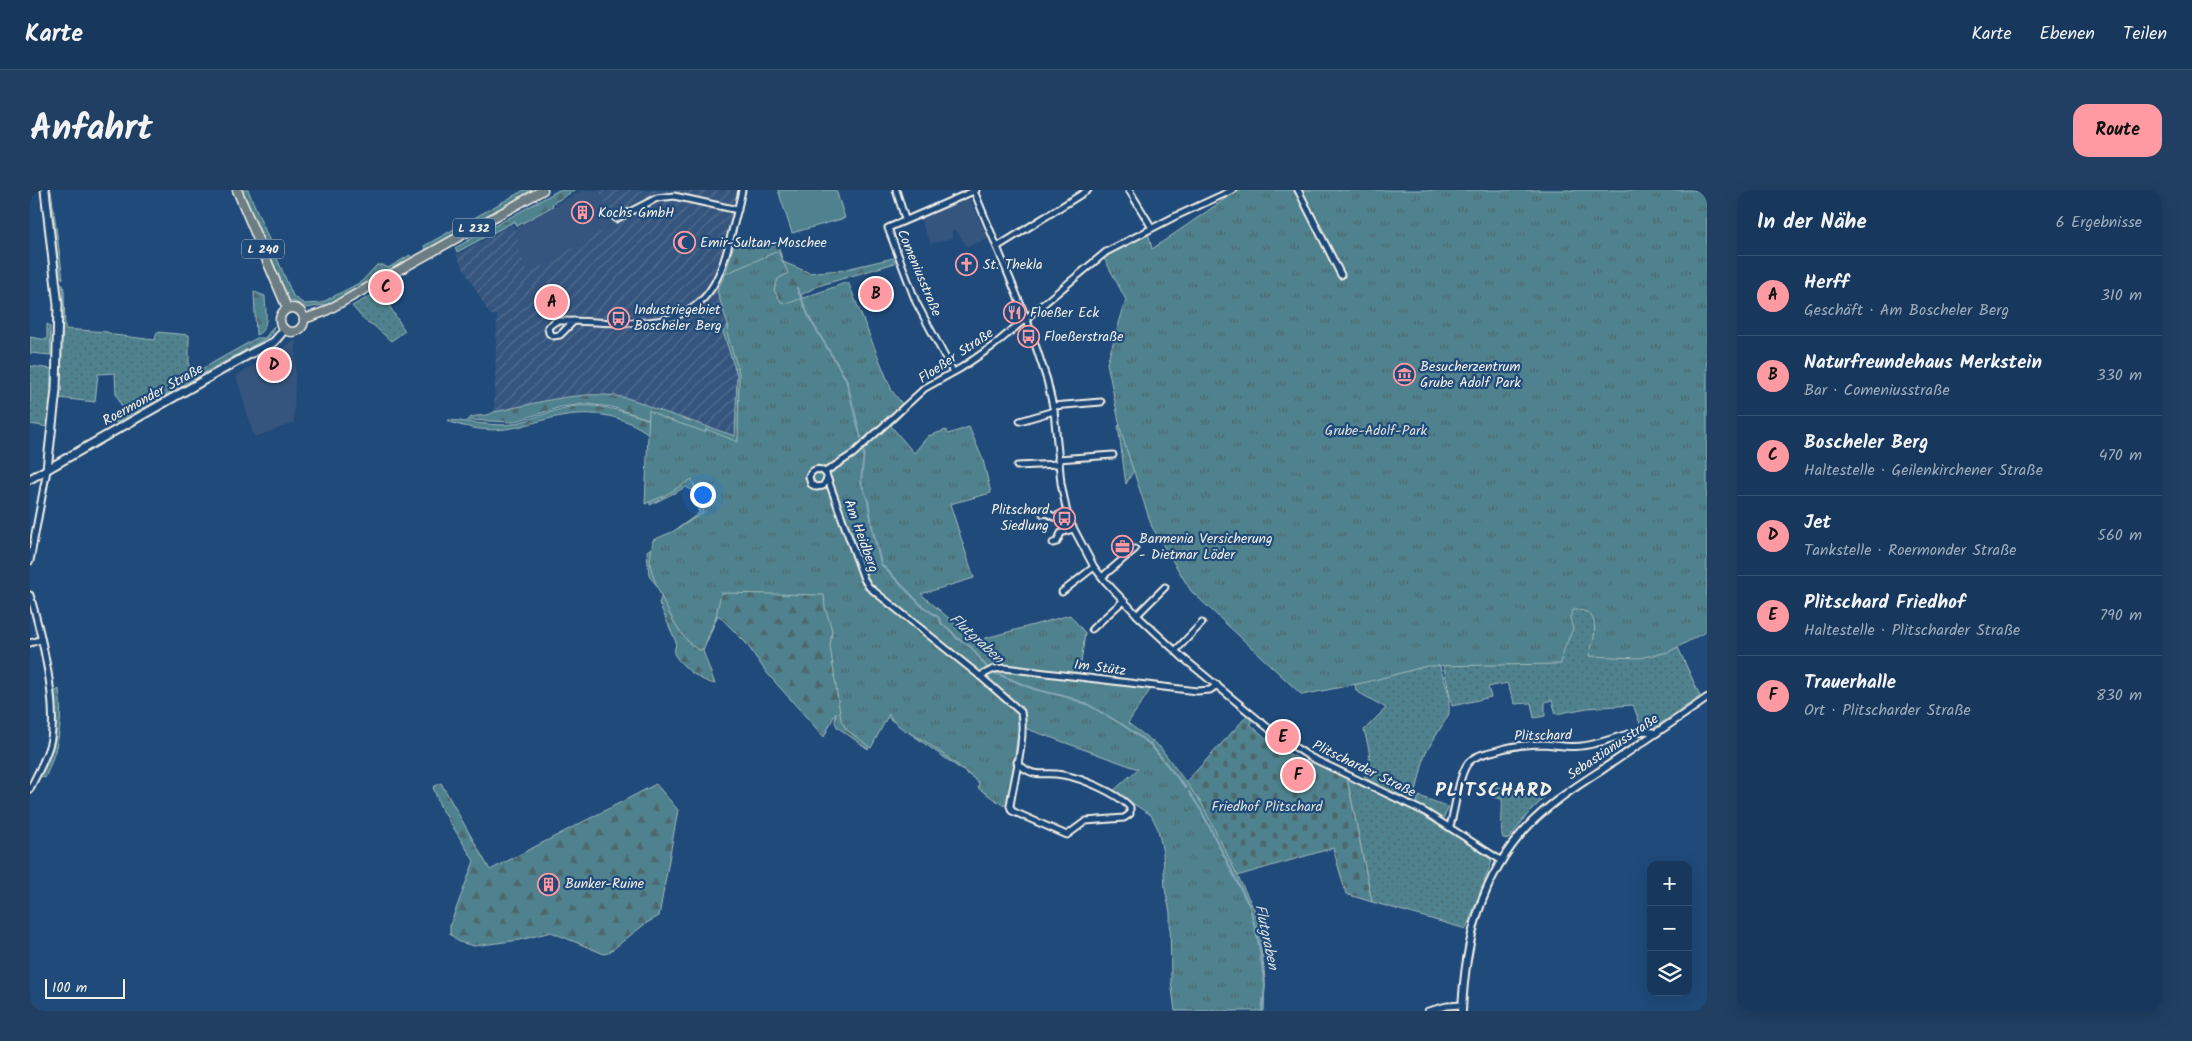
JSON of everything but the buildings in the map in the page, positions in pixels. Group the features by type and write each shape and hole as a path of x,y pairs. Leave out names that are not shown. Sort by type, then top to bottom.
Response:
{"main road":[{"path":"45,190 58,305 56,390 47,469"},
{"name":"L 240","path":"237,190 287,308"},
{"name":"L 232","path":"304,318 324,312 543,190"},
{"path":"287,308 298,309 304,318 303,325 296,332 284,330 279,320 287,308"},
{"name":"Roermonder Straße","path":"30,479 274,342 284,330"}],"street":[{"path":"574,321 560,335 553,336 549,333 548,327 556,321 574,321 655,321 677,316 694,308 710,291 722,269 742,190"},
{"name":"Comeniusstraße","path":"896,190 905,219 888,228 916,302 953,372"},
{"path":"997,247 1088,190"},
{"path":"1129,190 1152,228"},
{"name":"Floeßer Straße","path":"827,479 823,486 818,487 811,484 809,480 813,470 819,469 825,472 843,462 925,388 985,351 1027,320 1106,252 1232,190"},
{"path":"1298,190 1341,275"},
{"path":"905,219 975,191"},
{"name":"Plitscharder Straße","path":"975,191 1027,320 1047,380 1053,408 1058,461 1067,512 1094,567 1137,615 1278,736 1303,753 1412,805 1450,826 1502,861"},
{"path":"616,219 657,198 674,196 738,210"},
{"path":"1020,421 1053,408 1101,402"},
{"path":"1017,466 1113,454"},
{"path":"30,562 47,469"},
{"path":"825,472 827,479"},
{"name":"Am Heidberg","path":"827,479 832,487 864,579 869,587 1020,710 1022,731 1017,762"},
{"path":"1043,514 1047,513 1054,517 1067,512"},
{"path":"1053,543 1056,542 1062,533 1074,529"},
{"path":"1102,577 1135,549"},
{"path":"1062,592 1094,567"},
{"path":"1137,615 1164,587"},
{"path":"30,596 50,688 52,726 46,755 30,789"},
{"path":"1092,629 1123,600"},
{"path":"1176,650 1202,623"},
{"path":"30,643 40,640"},
{"name":"Im Stütz","path":"980,676 994,668 1197,691 1210,690 1217,685"},
{"name":"Sebastianusstraße","path":"1462,1008 1469,942 1479,908 1502,861 1528,827 1556,801 1707,698"},
{"name":"Plitschard","path":"1450,826 1463,771 1470,761 1476,757 1522,745 1546,744 1573,748 1630,734 1657,732"},
{"path":"1017,762 1023,769 1032,774 1066,775 1113,794 1130,807 1130,814 1124,818 1086,821 1067,835 1012,810 1010,806 1017,762"},
{"path":"1428,1011 1447,1006 1462,1008"}],"shaded area":[{"path":"582,190 598,190 616,223 527,274 514,229"},
{"path":"598,190 745,190 735,241 725,275 729,324 723,332 737,375 735,436 652,408 641,402 577,395 494,412 497,315 490,315 456,255 513,224 527,274 616,223"},
{"path":"965,198 971,201 988,239 967,247 956,230 952,230 952,238 931,244 919,217"},
{"path":"296,340 294,423 254,437 236,376"}],"green space":[{"path":"47,190 51,190 63,279 57,272"},
{"path":"240,190 248,190 293,296 304,304 321,303 361,282 377,265 383,265 388,268 410,255 412,258 329,304 307,308 288,299"},
{"path":"524,190 532,190 426,250 424,246"},
{"path":"559,190 575,190 552,204 553,206 517,226 515,221 457,252 455,248"},
{"path":"778,190 836,190 845,218 792,233"},
{"name":"Grube-Adolf-Park","path":"1238,190 1707,190 1707,631 1669,652 1639,658 1589,656 1594,633 1593,619 1583,611 1573,610 1570,618 1573,629 1564,649 1561,664 1427,666 1367,682 1302,695 1191,591 1152,527 1122,436 1107,363 1126,300 1104,258 1108,253 1148,232 1152,249"},
{"path":"735,241 778,245 783,262 810,273 842,270 893,258 895,263 818,286 801,295 811,318 827,594 976,780 887,717 868,749 837,727 835,722 836,712 824,737 766,672 746,643 718,615 703,651 715,684 698,677 682,664 674,654 676,642 659,603 663,593 649,576 647,551 699,513 693,491 686,487 650,505 651,468 656,440 645,432 622,420 596,414 556,417 496,430 473,428 448,420 506,425 561,409 595,406 651,420 612,407 585,404 561,407 513,422 467,420 473,417 554,399 574,396 615,396 634,400 735,436 737,375 723,332 729,324 725,275"},
{"path":"778,251 788,273 778,279 774,290 781,302 789,303 848,282 892,391 907,410 891,426 914,453 928,436 946,430 948,434 969,427 983,460 991,493 950,504 974,578 921,594 975,641 1070,615 1085,633 1079,679 1152,687 1128,723 1160,747 1202,804 1256,913 1265,980 1264,1011 1175,1011 1171,981 1170,913 1165,889 1163,853 1158,829 1151,815 1113,791 1138,769 1019,726 1008,806 1005,804 1004,806 978,788 979,783 948,758 924,740 896,724 889,714 871,748 846,729 841,720 830,646 832,630 825,607 824,595 721,593 716,616 704,648 700,650 685,638 677,627 653,577 650,558 653,540 672,532 703,513 692,479 664,496 645,504 649,410 661,417 705,432 706,429 738,442 739,373 727,333 729,328 717,291 725,274"},
{"path":"60,283 63,285 64,290 65,329 107,332 114,335 155,340 157,332 189,335 189,376 257,338 265,338 274,326 271,334 265,339 116,423 115,421 124,411 116,394 115,373 98,374 95,402 58,398 61,328"},
{"path":"380,291 405,331 391,341 373,325 365,321 352,306"},
{"path":"254,292 265,296 266,312 264,328 256,335"},
{"path":"47,324 50,326 51,355 30,353 30,337 47,340"},
{"path":"30,366 52,369 49,427 30,424"},
{"path":"1144,417 1142,455 1126,484 1118,426"},
{"path":"1653,592 1700,696 1657,726 1641,726 1633,705 1587,708 1556,714 1552,700 1545,702 1545,716 1534,718 1531,703 1515,704 1507,683 1488,687 1491,697 1452,706 1440,649 1442,619"},
{"path":"1436,663 1440,667 1449,693 1449,714 1425,754 1415,796 1412,801 1364,778 1369,759 1369,748 1364,730 1386,708 1356,691 1355,683"},
{"path":"59,689 59,735 45,778 40,776 53,735 54,692"},
{"name":"Friedhof Plitschard","path":"1247,716 1251,719 1251,725 1276,747 1307,763 1316,763 1347,778 1372,902 1346,894 1333,848 1237,876 1185,783"},
{"path":"1347,778 1423,814 1459,836 1492,861 1466,929 1372,902"},
{"path":"441,783 490,870 656,784 678,810 659,916 604,954 551,932 520,940 474,946 459,942 450,934 450,925 474,861 440,806 433,787"},
{"path":"1496,787 1514,788 1514,796 1545,797 1527,815 1509,839 1503,838 1502,835 1502,799 1494,797"},
{"path":"1419,796 1449,807 1443,819 1416,804"}],"waterway":[{"name":"Flutgraben","path":"797,288 810,319 846,379 861,438"},
{"name":"Flutgraben","path":"864,452 861,482 868,501 881,564 922,606 938,617 942,624 958,639 971,647 989,670"},
{"name":"Flutgraben","path":"993,672 1034,689 1087,704 1123,725 1150,744 1186,788"},
{"name":"Flutgraben","path":"1189,792 1201,810 1250,907 1259,944 1265,986 1262,1011"}],"place":[{"name":"Kochs GmbH","path":"582,213"},
{"name":"Emir-Sultan-Moschee","path":"684,243"},
{"name":"St. Thekla","path":"967,265"},
{"name":"Boscheler Berg","path":"386,287"},
{"name":"Naturfreundehaus Merkstein","path":"876,294"},
{"name":"Herff","path":"552,302"},
{"name":"Floeßer Eck","path":"1014,313"},
{"name":"Industriegebiet Boscheler Berg","path":"618,318"},
{"name":"Floeßerstraße","path":"1028,337"},
{"name":"Jet","path":"274,365"},
{"name":"Besucherzentrum Grube Adolf Park","path":"1404,375"},
{"name":"Plitschard Siedlung","path":"1065,518"},
{"name":"Barmenia Versicherung - Dietmar Löder","path":"1123,547"},
{"name":"Plitschard Friedhof","path":"1283,737"},
{"name":"Trauerhalle","path":"1298,775"},
{"name":"Bunker-Ruine","path":"549,884"}],"district":[{"name":"PLITSCHARD","path":"1494,791"}]}
